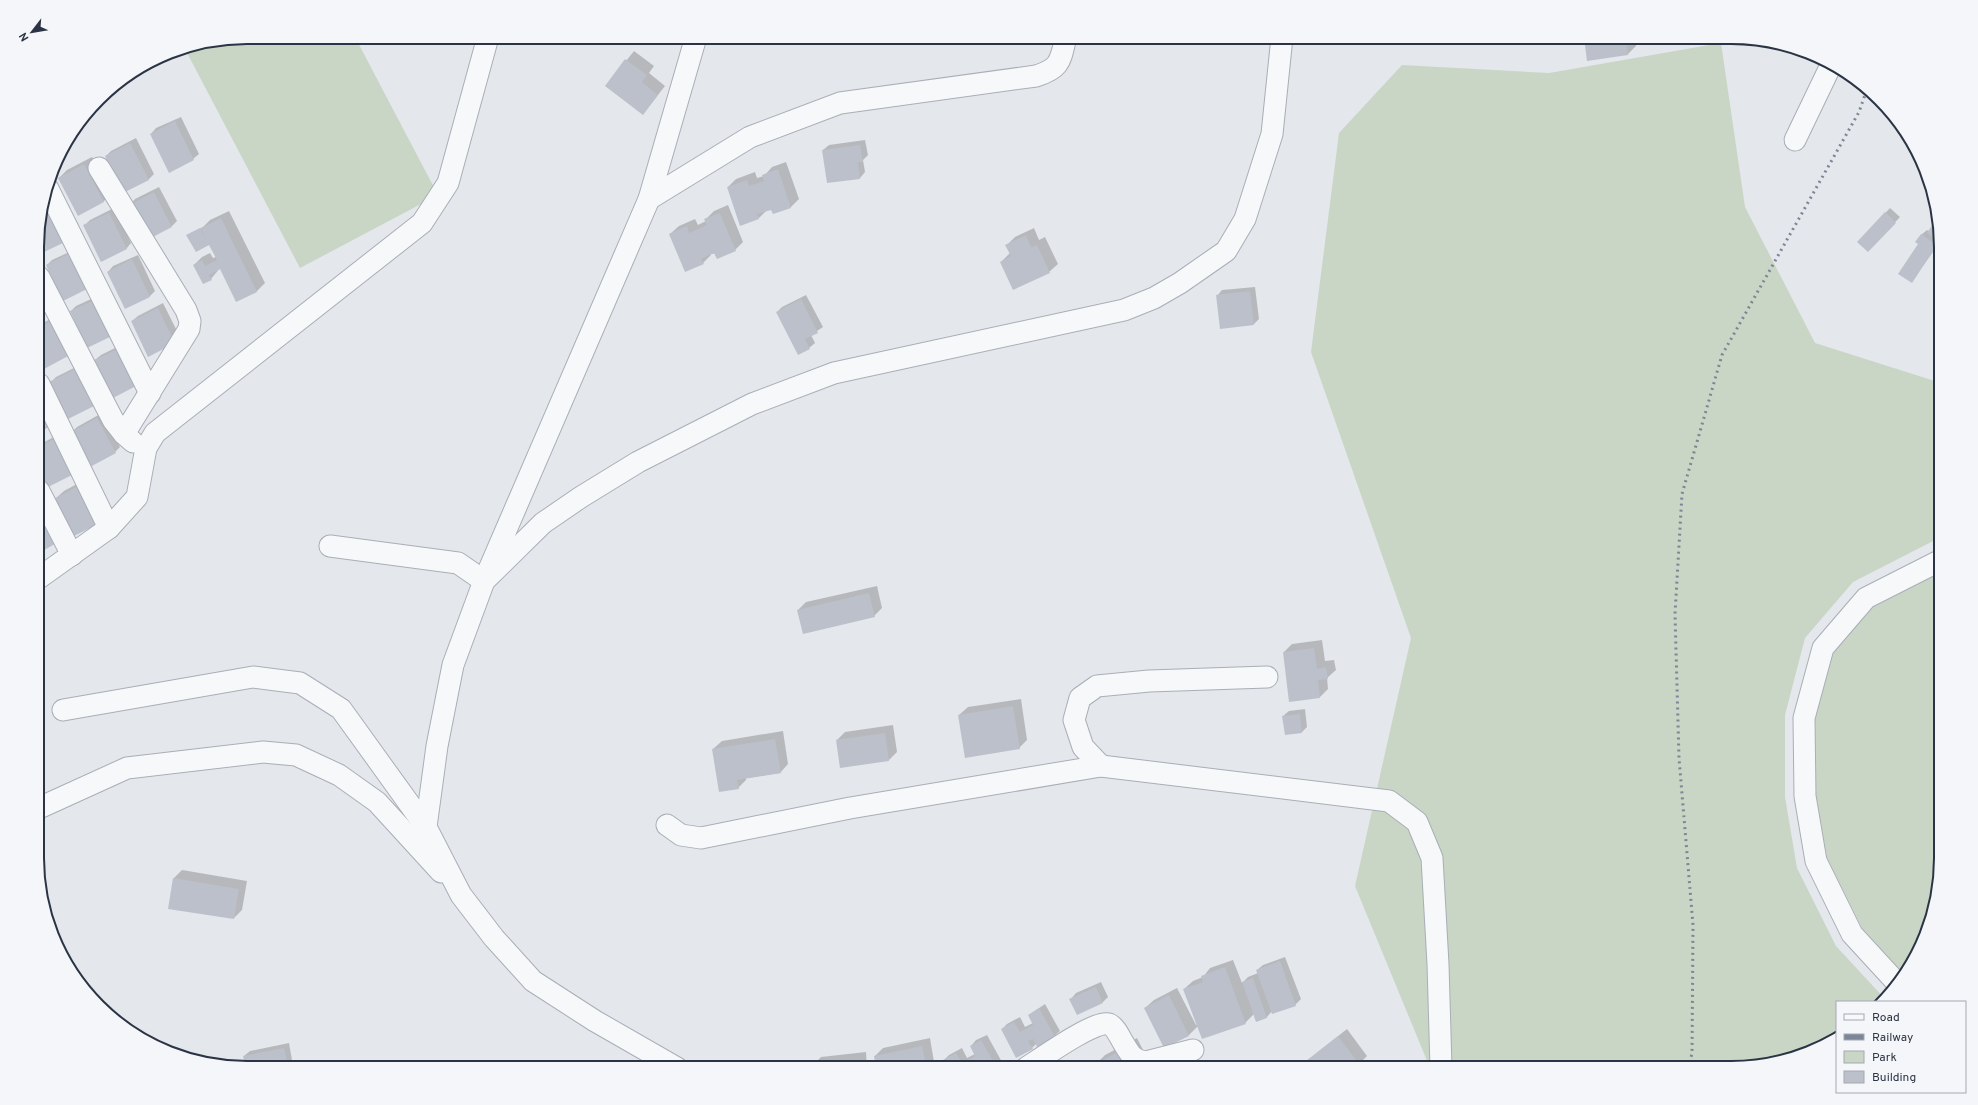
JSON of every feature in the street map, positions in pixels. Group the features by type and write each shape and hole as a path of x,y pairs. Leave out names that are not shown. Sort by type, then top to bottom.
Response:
{"street":[{"path":"44,575 109,528 137,497 146,448 155,433 422,223 448,183 486,44"},
{"path":"426,827 437,746 453,665 484,581 649,199 694,44"},
{"path":"649,199 750,137 840,103 1036,76 1050,71 1060,61 1064,44"},
{"path":"484,581 543,523 581,497 638,462 752,404 834,373 1124,310 1154,298 1180,283 1226,251 1245,219 1272,134 1281,44"},
{"path":"1795,140 1829,70"},
{"path":"99,168 186,310 190,321 189,329 124,434"},
{"path":"51,195 150,393"},
{"path":"44,287 113,420 130,440 146,448"},
{"path":"44,394 109,528"},
{"path":"44,501 72,555"},
{"path":"330,546 458,563 484,581"},
{"path":"1893,979 1852,934 1816,861 1805,796 1804,718 1823,648 1866,598 1934,563"},
{"path":"63,710 253,677 300,684 340,709 426,827 461,895"},
{"path":"1101,766 1083,747 1074,720 1080,698 1098,686 1149,681 1267,677"},
{"path":"44,806 127,768 263,752 296,755 339,775 377,802 461,895 494,938 533,981 595,1021 665,1061"},
{"path":"667,824 681,835 700,838 850,808 1101,766 1389,801 1417,822 1432,858 1438,964 1441,1061"},
{"path":"1037,1061 1081,1033 1097,1025 1106,1024 1110,1024 1115,1028 1132,1057 1139,1061"},
{"path":"1150,1061 1193,1050"}],"green space":[{"path":"234,44 359,44 438,195 300,268 187,53"},
{"path":"1721,44 1745,207 1815,343 1934,381 1934,541 1853,582 1805,638 1785,715 1785,797 1797,868 1836,946 1881,995 1874,1001 1836,1001 1836,1032 1808,1046 1783,1054 1744,1061 1427,1061 1355,886 1411,638 1311,352 1339,133 1402,65 1549,73"},
{"path":"1934,576 1934,871 1927,910 1919,935 1900,970 1862,928 1827,858 1816,795 1815,719 1833,653 1873,607"}],"building":[{"path":"1585,44 1627,44 1628,55 1587,61"},
{"path":"625,59 647,75 642,82 658,95 643,115 605,86"},
{"path":"175,121 194,160 169,173 150,134"},
{"path":"130,143 149,180 123,193 105,156"},
{"path":"860,145 863,162 858,162 860,179 827,183 822,150"},
{"path":"84,164 104,202 78,216 58,178"},
{"path":"778,169 791,208 773,214 771,210 757,214 759,219 740,226 727,187 747,180 749,186 764,181 762,175"},
{"path":"154,192 172,227 147,240 129,205"},
{"path":"49,204 67,241 44,252 44,234"},
{"path":"1885,212 1896,223 1868,252 1857,242"},
{"path":"109,213 127,249 101,262 83,225"},
{"path":"720,213 736,251 717,259 714,253 701,259 704,264 685,272 669,234 687,226 689,233 707,225 704,219"},
{"path":"221,218 257,292 236,302 220,269 209,275 212,280 203,284 193,265 202,260 205,266 217,260 209,245 196,252 186,235 200,228 206,240 201,228"},
{"path":"1933,225 1934,238 1927,233"},
{"path":"1921,234 1934,243 1934,250 1912,283 1898,274 1918,244 1915,242"},
{"path":"1026,235 1031,247 1037,245 1050,273 1013,290 1000,262 1011,256 1005,245"},
{"path":"72,252 89,288 63,301 46,265"},
{"path":"132,259 150,297 125,309 107,272"},
{"path":"1250,291 1254,325 1220,329 1216,295"},
{"path":"97,299 114,335 87,348 70,311"},
{"path":"801,299 818,333 805,339 810,349 798,355 776,312"},
{"path":"44,302 48,310 44,312"},
{"path":"158,308 175,343 148,357 131,321"},
{"path":"53,320 70,355 44,369 44,324"},
{"path":"120,348 138,385 113,398 94,360"},
{"path":"75,369 94,406 68,419 49,382"},
{"path":"44,411 51,426 44,430"},
{"path":"97,418 116,453 90,467 71,432"},
{"path":"56,438 74,474 48,487 44,479 44,444"},
{"path":"80,485 100,523 74,536 54,499"},
{"path":"44,514 60,541 44,550"},
{"path":"869,593 875,617 803,634 797,610"},
{"path":"1314,648 1317,669 1326,667 1328,679 1318,680 1320,698 1289,702 1283,652"},
{"path":"1013,706 1020,749 965,758 958,715"},
{"path":"1300,714 1302,733 1285,735 1282,716"},
{"path":"885,733 889,761 840,768 836,740"},
{"path":"775,739 781,773 737,780 739,789 719,792 712,749"},
{"path":"173,878 239,889 234,919 168,909"},
{"path":"1280,961 1296,1006 1272,1014 1256,970"},
{"path":"1225,967 1246,1024 1202,1039 1183,989 1203,982 1201,976"},
{"path":"1253,978 1267,1018 1256,1022 1242,982"},
{"path":"1096,987 1103,1003 1077,1015 1069,999"},
{"path":"1169,995 1189,1036 1164,1048 1144,1008"},
{"path":"1039,1008 1055,1037 1037,1047 1033,1039 1028,1041 1033,1049 1016,1058 1001,1029 1014,1022 1020,1032 1033,1025 1028,1015"},
{"path":"1338,1036 1357,1061 1306,1061"},
{"path":"981,1040 993,1061 966,1061 975,1056 970,1046"},
{"path":"922,1046 925,1061 875,1061 874,1056"},
{"path":"284,1048 287,1061 244,1061 243,1056"},
{"path":"1125,1048 1132,1061 1101,1061"},
{"path":"956,1053 961,1061 944,1061 943,1060"}],"railway":[{"path":"1690,1061 1692,1054 1693,925 1679,758 1675,614 1682,494 1722,355 1859,112 1865,94"}]}
